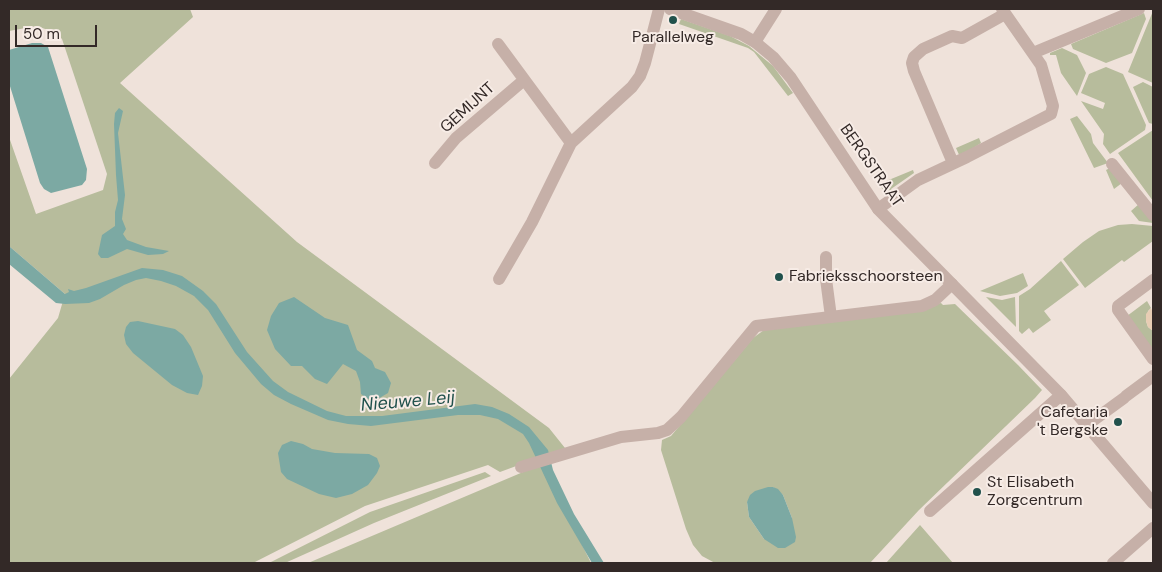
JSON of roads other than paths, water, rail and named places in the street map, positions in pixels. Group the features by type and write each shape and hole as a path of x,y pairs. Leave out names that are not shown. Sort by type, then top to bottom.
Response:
{"street":[{"path":"499,279 532,222 571,142 632,87 640,76 659,9"},
{"name":"BERGSTRAAT","path":"670,9 741,34 755,42 773,57 792,78 878,209 1061,395 1153,503"},
{"path":"755,42 776,9"},
{"path":"1033,53 1139,9"},
{"path":"878,209 918,180 956,162 1047,118 1050,114 1053,106 1041,65 1003,11 962,38 952,36 923,49 914,57 912,63 956,162"},
{"path":"498,44 571,142"},
{"name":"GEMIJNT","path":"435,163 456,138 524,80"},
{"path":"1112,164 1153,215"},
{"path":"826,257 826,279 831,317"},
{"path":"1153,280 1118,306 1118,310 1153,359"},
{"path":"525,466 621,436 658,433 667,430 681,418 756,326 922,306 935,300 952,284"},
{"path":"1087,426 1153,376"},
{"path":"930,511 1061,395"},
{"path":"1112,563 1153,528"}],"water":[{"path":"32,43 41,43 48,47 87,169 86,180 82,185 51,193 44,189 40,183 9,83 9,50"},
{"path":"119,108 123,111 118,133 125,195 122,219 126,229 123,234 127,240 146,247 169,251 163,254 148,255 127,249 108,258 101,258 98,254 102,235 115,226 115,212 118,200 114,124 115,113"},
{"path":"9,246 65,294 69,292 68,289 74,291 86,288 142,268 163,270 182,276 203,291 216,304 247,352 273,381 288,392 327,411 346,416 382,416 475,404 492,407 509,414 529,427 548,450 553,470 574,514 604,563 592,563 557,503 523,434 498,419 480,415 458,415 371,426 328,420 274,395 261,384 235,353 208,310 194,296 176,286 146,278 124,285 89,303 56,303 9,264"},
{"path":"294,297 325,318 348,325 357,350 372,361 375,368 385,372 391,383 388,393 376,400 370,400 361,394 360,382 356,371 343,364 327,384 315,379 302,366 291,366 275,349 267,330 271,316 279,303"},
{"path":"138,321 175,329 183,335 191,347 203,376 202,386 198,395 187,393 172,385 133,353 126,344 124,335 126,327 130,322"},
{"path":"291,441 312,449 335,453 369,454 377,458 380,466 368,485 352,494 336,498 319,494 287,479 281,472 278,453 282,445"},
{"path":"768,487 778,489 783,495 792,518 796,537 795,542 785,548 778,548 764,539 749,517 747,502 750,495 755,491"}],"place":[{"name":"Parallelweg","path":"673,20"},
{"name":"Fabrieksschoorsteen","path":"779,277"},
{"name":"Cafetaria 't Bergske","path":"1118,422"},
{"name":"St Elisabeth Zorgcentrum","path":"977,492"}],"water label":[{"name":"Nieuwe Leij","path":"408,402"}]}
